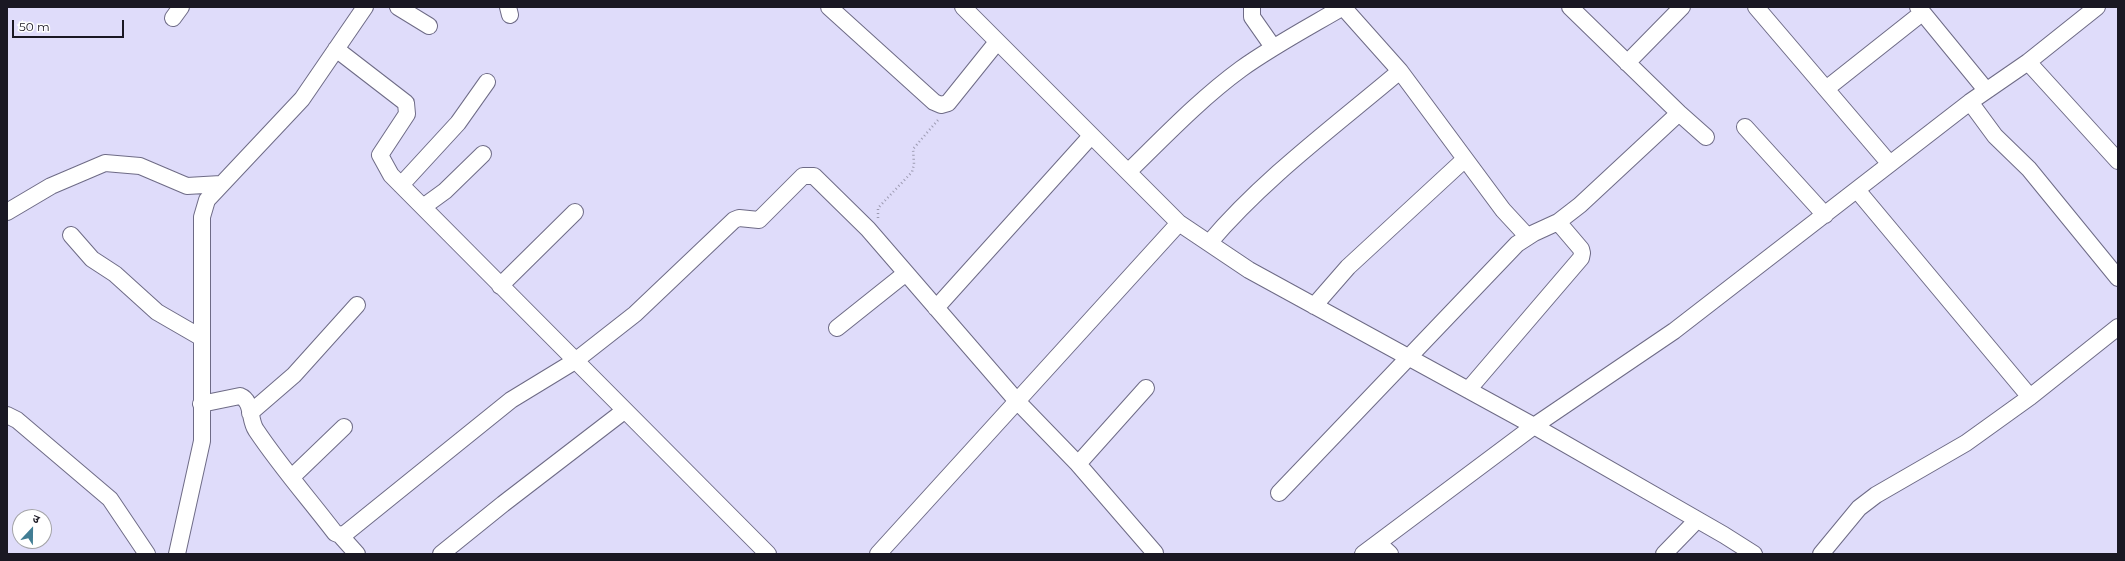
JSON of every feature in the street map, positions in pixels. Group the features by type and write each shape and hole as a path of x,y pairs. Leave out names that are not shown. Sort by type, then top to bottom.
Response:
{"street":[{"path":"176,554 202,441 202,217 207,200 302,99 365,7"},
{"path":"398,7 429,26"},
{"path":"829,7 934,102 941,105 948,103 996,42"},
{"path":"963,7 996,42 1178,223 1249,270 1409,359 1534,426 1754,554"},
{"path":"1252,7 1252,17 1274,47"},
{"path":"1128,172 1205,98 1241,69 1274,47 1343,7 1400,71 1503,210 1528,237"},
{"path":"1627,63 1682,7"},
{"path":"1756,7 1890,164"},
{"path":"1363,554 1534,426 1674,331 1970,102 2028,62 2097,7"},
{"path":"1572,8 1627,63 1706,137"},
{"path":"1826,89 1920,10 1986,90"},
{"path":"336,49 406,103 407,114 380,155 391,175 574,361 768,554"},
{"path":"2028,62 2118,161"},
{"path":"1209,243 1230,218 1256,194 1400,71"},
{"path":"401,185 458,122 487,82"},
{"path":"1970,102 1995,136 2029,169 2118,278"},
{"path":"1279,493 1409,359 1517,244 1558,222 1580,205 1679,113"},
{"path":"1745,127 1825,215"},
{"path":"936,308 1091,136"},
{"path":"423,207 445,191 483,154"},
{"path":"1314,306 1348,267 1465,159"},
{"path":"9,208 51,186 105,163 140,166 187,186 221,184"},
{"path":"340,535 346,533 511,400 574,361 652,300 734,220 738,218 759,220 803,176 814,176 877,239 1016,400 1078,464 1155,553"},
{"path":"1857,190 2030,398"},
{"path":"500,286 575,212"},
{"path":"1468,390 1580,258 1581,249 1558,222"},
{"path":"878,554 1178,223"},
{"path":"71,234 92,259 115,274 157,312 202,338"},
{"path":"837,328 906,273"},
{"path":"250,413 294,375 357,305"},
{"path":"1821,554 1859,508 1876,495 1966,443 2030,398 2118,327"},
{"path":"1078,464 1146,388"},
{"path":"201,404 240,396 244,398 248,403 256,430 335,533 340,535 357,554"},
{"path":"449,552 503,504 624,411"},
{"path":"7,415 17,420 110,499 147,554"},
{"path":"292,477 344,427"},
{"path":"1664,554 1697,520"},
{"path":"1378,543 1390,554"}],"path":[{"path":"877,239 878,208 912,172 914,164 913,149 941,116 941,105"}]}
